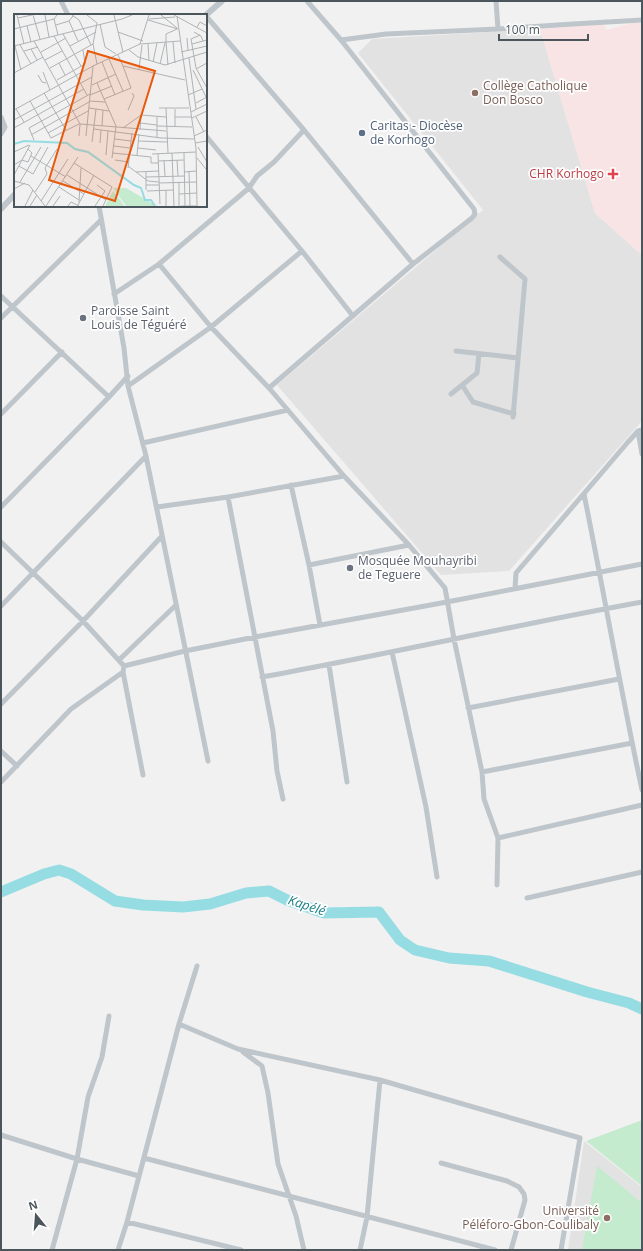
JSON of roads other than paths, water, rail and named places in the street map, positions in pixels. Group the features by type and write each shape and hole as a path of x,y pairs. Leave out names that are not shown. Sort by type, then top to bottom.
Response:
{"street":[{"path":"61,1 68,14"},
{"path":"207,15 222,1"},
{"path":"269,388 413,264 472,218 475,212 421,140 342,40 307,1"},
{"path":"496,1 498,29"},
{"path":"207,17 304,130 413,264"},
{"path":"342,40 386,34 642,20"},
{"path":"1,117 5,126 1,134"},
{"path":"114,294 159,264 249,188 257,176 274,162 304,130"},
{"path":"207,137 302,251 353,316"},
{"path":"1,209 14,195"},
{"path":"99,207 128,376 128,386 143,443 157,507 208,760"},
{"path":"1,318 101,220"},
{"path":"128,386 211,327 302,251"},
{"path":"462,386 473,402 513,415 525,279 500,257"},
{"path":"159,264 211,327 269,388 344,476 409,545 445,588 454,639 482,772 484,799 498,838 497,886"},
{"path":"1,296 109,397"},
{"path":"456,351 518,358"},
{"path":"1,414 62,352"},
{"path":"451,394 477,373 479,354"},
{"path":"1,507 128,376"},
{"path":"143,443 288,410"},
{"path":"640,430 642,454"},
{"path":"515,588 516,574 640,430"},
{"path":"1,606 146,456"},
{"path":"157,507 228,497 344,476"},
{"path":"292,485 320,625"},
{"path":"584,494 619,679 642,790"},
{"path":"228,497 273,731 277,771 283,799"},
{"path":"1,704 83,621 162,536"},
{"path":"1,542 83,621 124,666 123,672 143,775"},
{"path":"309,564 409,545"},
{"path":"124,666 185,650 447,602 642,564"},
{"path":"262,677 329,665 642,602"},
{"path":"119,660 176,605"},
{"path":"392,652 426,807 437,877"},
{"path":"329,665 347,782"},
{"path":"1,782 71,709 123,672"},
{"path":"468,708 619,679"},
{"path":"482,772 632,743"},
{"path":"1,751 17,766"},
{"path":"498,838 642,805"},
{"path":"527,898 642,872"},
{"path":"118,1250 127,1222 179,1024 197,966"},
{"path":"52,1250 78,1159 88,1097 102,1057 109,1016"},
{"path":"179,1024 238,1049 262,1066 268,1093 278,1164 296,1216 304,1250"},
{"path":"238,1049 380,1080 580,1138 561,1250"},
{"path":"360,1250 367,1217 380,1080"},
{"path":"1,1135 139,1176"},
{"path":"144,1158 494,1250"},
{"path":"441,1163 506,1181 519,1187 524,1194 525,1200 511,1250"},
{"path":"127,1222 241,1250"}],"waterway":[{"name":"Kapélé","path":"1,892 44,874 59,870 71,874 115,901 143,905 183,907 210,904 246,893 269,891 287,900 324,913 379,912 400,940 415,950 449,958 489,961 587,992 629,1003 642,1009"}],"place":[{"name":"Collège Catholique Don Bosco","path":"475,93"},
{"name":"Caritas - Diocèse de Korhogo","path":"362,133"},
{"name":"CHR Korhogo","path":"613,174"},
{"name":"Paroisse Saint Louis de Téguéré","path":"83,318"},
{"name":"Mosquée Mouhayribi de Teguere","path":"350,568"},
{"name":"Université Péléforo-Gbon-Coulibaly","path":"607,1218"}]}
